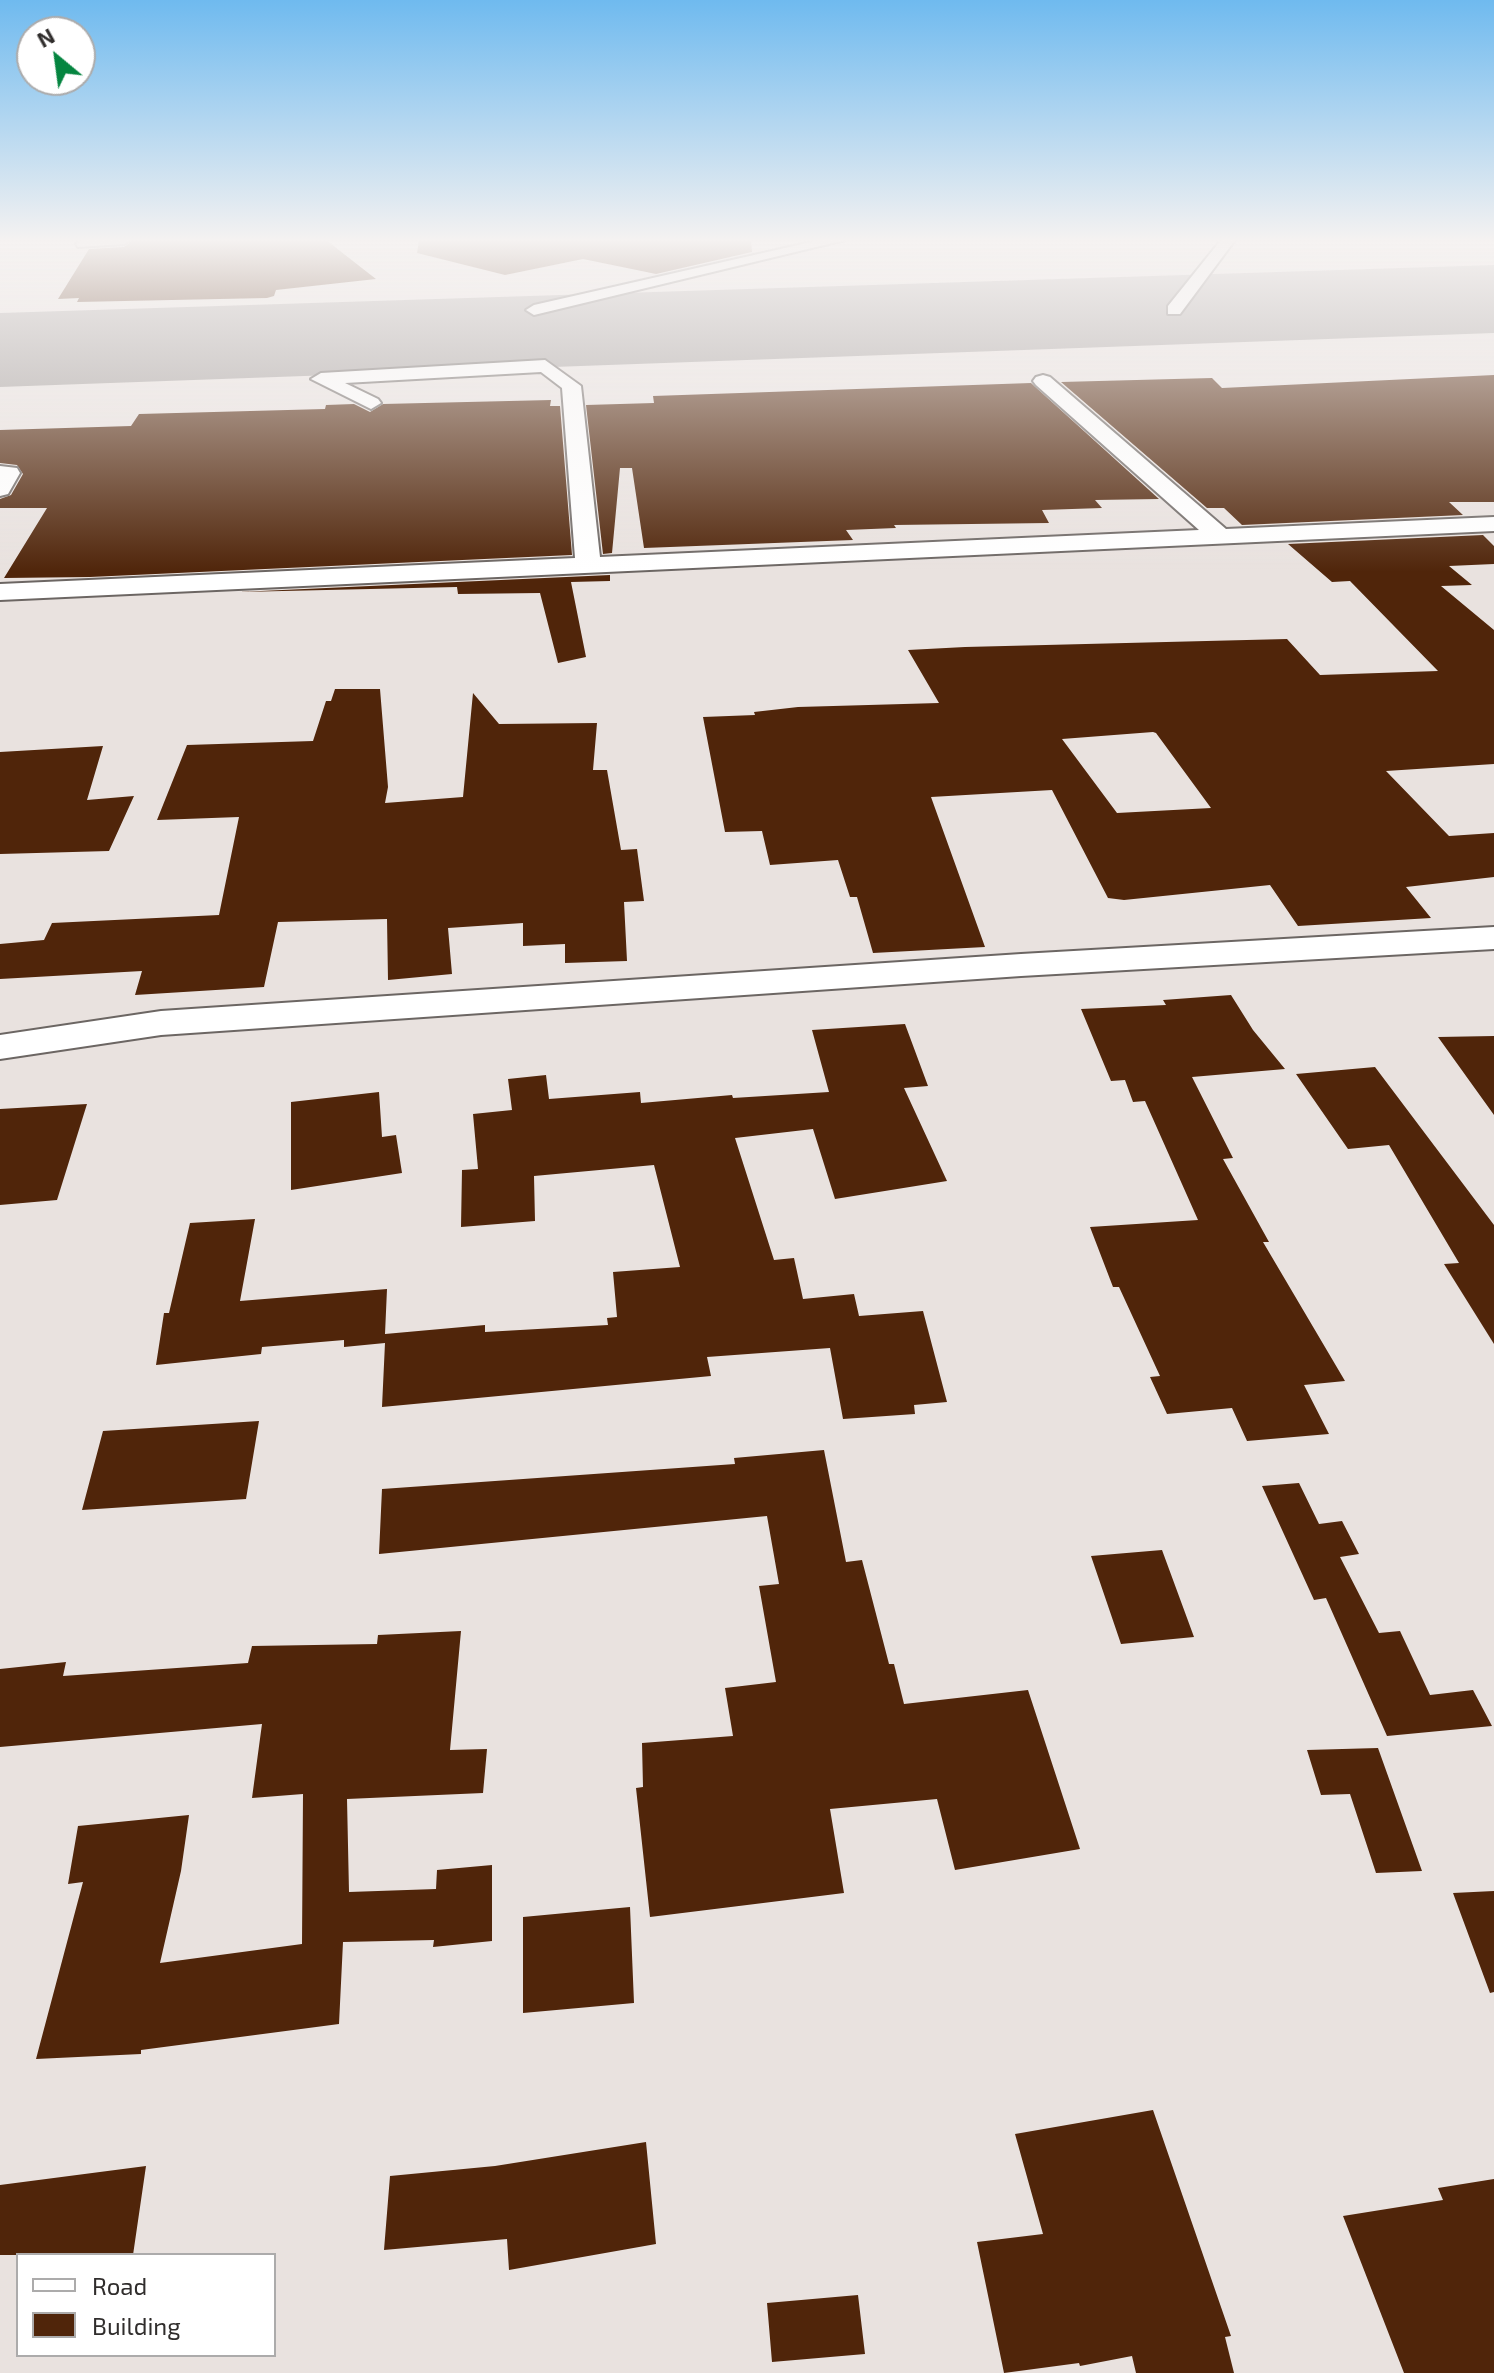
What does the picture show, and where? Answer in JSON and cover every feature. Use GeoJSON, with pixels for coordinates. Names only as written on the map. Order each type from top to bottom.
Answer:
{"type":"FeatureCollection","features":[{"type":"Feature","properties":{"kind":"street"},"geometry":{"type":"LineString","coordinates":[[371,403],[321,379],[545,366],[571,386],[588,564]]}},
{"type":"Feature","properties":{"kind":"street"},"geometry":{"type":"LineString","coordinates":[[1043,381],[1220,536]]}},
{"type":"Feature","properties":{"kind":"street"},"geometry":{"type":"LineString","coordinates":[[0,473],[9,473],[0,489]]}},
{"type":"Feature","properties":{"kind":"street"},"geometry":{"type":"LineString","coordinates":[[0,592],[1494,524]]}},
{"type":"Feature","properties":{"kind":"street"},"geometry":{"type":"LineString","coordinates":[[0,1047],[161,1023],[1021,965],[1494,938]]}},
{"type":"Feature","properties":{"kind":"building"},"geometry":{"type":"Polygon","coordinates":[[[1494,375],[1494,502],[1449,502],[1463,515],[1242,525],[1224,508],[1207,508],[1061,382],[1212,378],[1222,388],[1494,375]]]}},
{"type":"Feature","properties":{"kind":"building"},"geometry":{"type":"Polygon","coordinates":[[[1031,383],[1159,499],[1095,500],[1102,508],[1042,510],[1049,523],[894,525],[896,528],[846,530],[853,540],[644,548],[632,468],[620,468],[612,553],[603,554],[586,405],[654,403],[653,396],[1031,383]]]}},
{"type":"Feature","properties":{"kind":"building"},"geometry":{"type":"Polygon","coordinates":[[[551,400],[550,406],[560,406],[572,555],[90,577],[4,578],[47,508],[0,508],[0,499],[11,495],[23,474],[17,465],[0,463],[0,430],[131,426],[139,414],[325,409],[326,405],[354,404],[370,412],[383,404],[551,400]]]}},
{"type":"Feature","properties":{"kind":"building"},"geometry":{"type":"Polygon","coordinates":[[[1483,535],[1494,546],[1494,564],[1449,566],[1472,585],[1441,586],[1494,630],[1494,764],[1386,771],[1449,836],[1494,833],[1494,877],[1406,887],[1431,918],[1298,926],[1270,885],[1124,900],[1108,898],[1052,790],[931,797],[985,947],[873,953],[857,897],[850,897],[838,860],[770,865],[762,831],[725,832],[703,717],[755,715],[754,712],[798,707],[939,703],[908,650],[1287,639],[1320,675],[1438,671],[1350,581],[1332,582],[1288,544],[1483,535]],[[1156,733],[1062,739],[1117,813],[1211,808],[1156,733]]]}},
{"type":"Feature","properties":{"kind":"building"},"geometry":{"type":"Polygon","coordinates":[[[610,575],[610,581],[571,582],[586,657],[558,663],[540,593],[458,594],[457,587],[239,592],[610,575]]]}},
{"type":"Feature","properties":{"kind":"building"},"geometry":{"type":"Polygon","coordinates":[[[335,689],[380,689],[388,787],[385,803],[463,797],[473,693],[499,724],[597,723],[593,770],[607,770],[621,850],[637,849],[644,901],[624,902],[627,961],[565,963],[565,944],[523,946],[523,923],[448,928],[452,974],[388,980],[387,919],[278,922],[264,987],[135,995],[142,971],[0,979],[0,944],[44,940],[52,923],[219,915],[239,817],[157,820],[187,745],[313,741],[326,701],[331,701],[335,689]]]}},
{"type":"Feature","properties":{"kind":"building"},"geometry":{"type":"Polygon","coordinates":[[[103,746],[87,800],[134,796],[109,851],[0,854],[0,752],[103,746]]]}},
{"type":"Feature","properties":{"kind":"building"},"geometry":{"type":"Polygon","coordinates":[[[1231,995],[1253,1030],[1285,1069],[1192,1077],[1233,1158],[1223,1159],[1269,1242],[1263,1242],[1345,1381],[1304,1385],[1329,1434],[1247,1441],[1232,1408],[1167,1414],[1150,1377],[1160,1376],[1119,1287],[1113,1287],[1090,1227],[1198,1220],[1145,1101],[1133,1102],[1125,1080],[1111,1081],[1081,1009],[1166,1005],[1163,1000],[1231,995]]]}},
{"type":"Feature","properties":{"kind":"building"},"geometry":{"type":"Polygon","coordinates":[[[905,1024],[928,1086],[904,1088],[947,1181],[835,1199],[813,1129],[735,1138],[774,1260],[794,1258],[803,1299],[854,1294],[859,1316],[923,1311],[947,1402],[914,1405],[915,1414],[843,1419],[830,1348],[707,1357],[711,1376],[382,1407],[385,1343],[344,1347],[344,1340],[262,1347],[261,1354],[156,1365],[164,1313],[169,1313],[190,1223],[255,1219],[240,1301],[387,1289],[385,1334],[485,1325],[485,1332],[608,1325],[607,1318],[617,1317],[613,1272],[680,1267],[654,1165],[534,1176],[535,1221],[461,1227],[462,1170],[478,1169],[473,1114],[512,1110],[508,1079],[546,1075],[549,1099],[640,1092],[641,1103],[732,1095],[733,1098],[829,1092],[812,1030],[905,1024]]]}},
{"type":"Feature","properties":{"kind":"building"},"geometry":{"type":"Polygon","coordinates":[[[1494,1036],[1494,1115],[1438,1037],[1494,1036]]]}},
{"type":"Feature","properties":{"kind":"building"},"geometry":{"type":"Polygon","coordinates":[[[1375,1067],[1494,1225],[1494,1344],[1444,1264],[1459,1263],[1389,1145],[1348,1149],[1296,1074],[1375,1067]]]}},
{"type":"Feature","properties":{"kind":"building"},"geometry":{"type":"Polygon","coordinates":[[[379,1092],[382,1137],[396,1135],[402,1173],[291,1190],[291,1102],[379,1092]]]}},
{"type":"Feature","properties":{"kind":"building"},"geometry":{"type":"Polygon","coordinates":[[[87,1104],[57,1200],[0,1205],[0,1109],[87,1104]]]}},
{"type":"Feature","properties":{"kind":"building"},"geometry":{"type":"Polygon","coordinates":[[[259,1421],[246,1499],[82,1510],[103,1431],[259,1421]]]}},
{"type":"Feature","properties":{"kind":"building"},"geometry":{"type":"Polygon","coordinates":[[[824,1450],[846,1562],[862,1560],[889,1664],[894,1664],[904,1704],[1028,1690],[1080,1849],[955,1870],[937,1799],[830,1809],[844,1893],[650,1917],[636,1788],[643,1787],[642,1743],[733,1736],[725,1688],[776,1682],[759,1586],[779,1584],[767,1516],[379,1554],[382,1489],[735,1464],[734,1458],[824,1450]]]}},
{"type":"Feature","properties":{"kind":"building"},"geometry":{"type":"Polygon","coordinates":[[[1299,1483],[1319,1524],[1342,1521],[1359,1554],[1340,1557],[1379,1633],[1400,1631],[1430,1695],[1473,1690],[1492,1726],[1387,1736],[1326,1598],[1314,1600],[1262,1486],[1299,1483]]]}},
{"type":"Feature","properties":{"kind":"building"},"geometry":{"type":"Polygon","coordinates":[[[1162,1550],[1194,1637],[1121,1644],[1091,1556],[1162,1550]]]}},
{"type":"Feature","properties":{"kind":"building"},"geometry":{"type":"Polygon","coordinates":[[[461,1631],[450,1750],[487,1749],[483,1793],[347,1799],[349,1892],[436,1889],[437,1870],[492,1865],[492,1941],[433,1947],[434,1940],[343,1942],[339,2024],[141,2050],[141,2054],[36,2059],[83,1882],[68,1884],[78,1826],[189,1815],[181,1871],[160,1963],[302,1944],[303,1794],[252,1798],[262,1724],[0,1747],[0,1669],[66,1662],[63,1676],[248,1663],[252,1646],[377,1644],[378,1635],[461,1631]]]}},
{"type":"Feature","properties":{"kind":"building"},"geometry":{"type":"Polygon","coordinates":[[[1378,1748],[1422,1871],[1376,1873],[1350,1794],[1321,1795],[1307,1750],[1378,1748]]]}},
{"type":"Feature","properties":{"kind":"building"},"geometry":{"type":"Polygon","coordinates":[[[1494,1891],[1494,1992],[1490,1993],[1453,1893],[1494,1891]]]}},
{"type":"Feature","properties":{"kind":"building"},"geometry":{"type":"Polygon","coordinates":[[[630,1907],[634,2003],[523,2013],[523,1917],[630,1907]]]}},
{"type":"Feature","properties":{"kind":"building"},"geometry":{"type":"Polygon","coordinates":[[[1153,2110],[1231,2336],[1225,2337],[1234,2373],[1136,2373],[1132,2356],[1080,2366],[1079,2363],[1004,2373],[977,2242],[1043,2234],[1015,2134],[1153,2110]]]}},
{"type":"Feature","properties":{"kind":"building"},"geometry":{"type":"Polygon","coordinates":[[[646,2142],[656,2244],[509,2270],[507,2239],[384,2250],[390,2176],[495,2166],[646,2142]]]}},
{"type":"Feature","properties":{"kind":"building"},"geometry":{"type":"Polygon","coordinates":[[[146,2166],[133,2253],[0,2255],[0,2185],[146,2166]]]}},
{"type":"Feature","properties":{"kind":"building"},"geometry":{"type":"Polygon","coordinates":[[[1494,2179],[1494,2373],[1404,2373],[1343,2216],[1443,2200],[1438,2188],[1494,2179]]]}},
{"type":"Feature","properties":{"kind":"building"},"geometry":{"type":"Polygon","coordinates":[[[858,2295],[865,2354],[772,2362],[767,2303],[858,2295]]]}}]}
